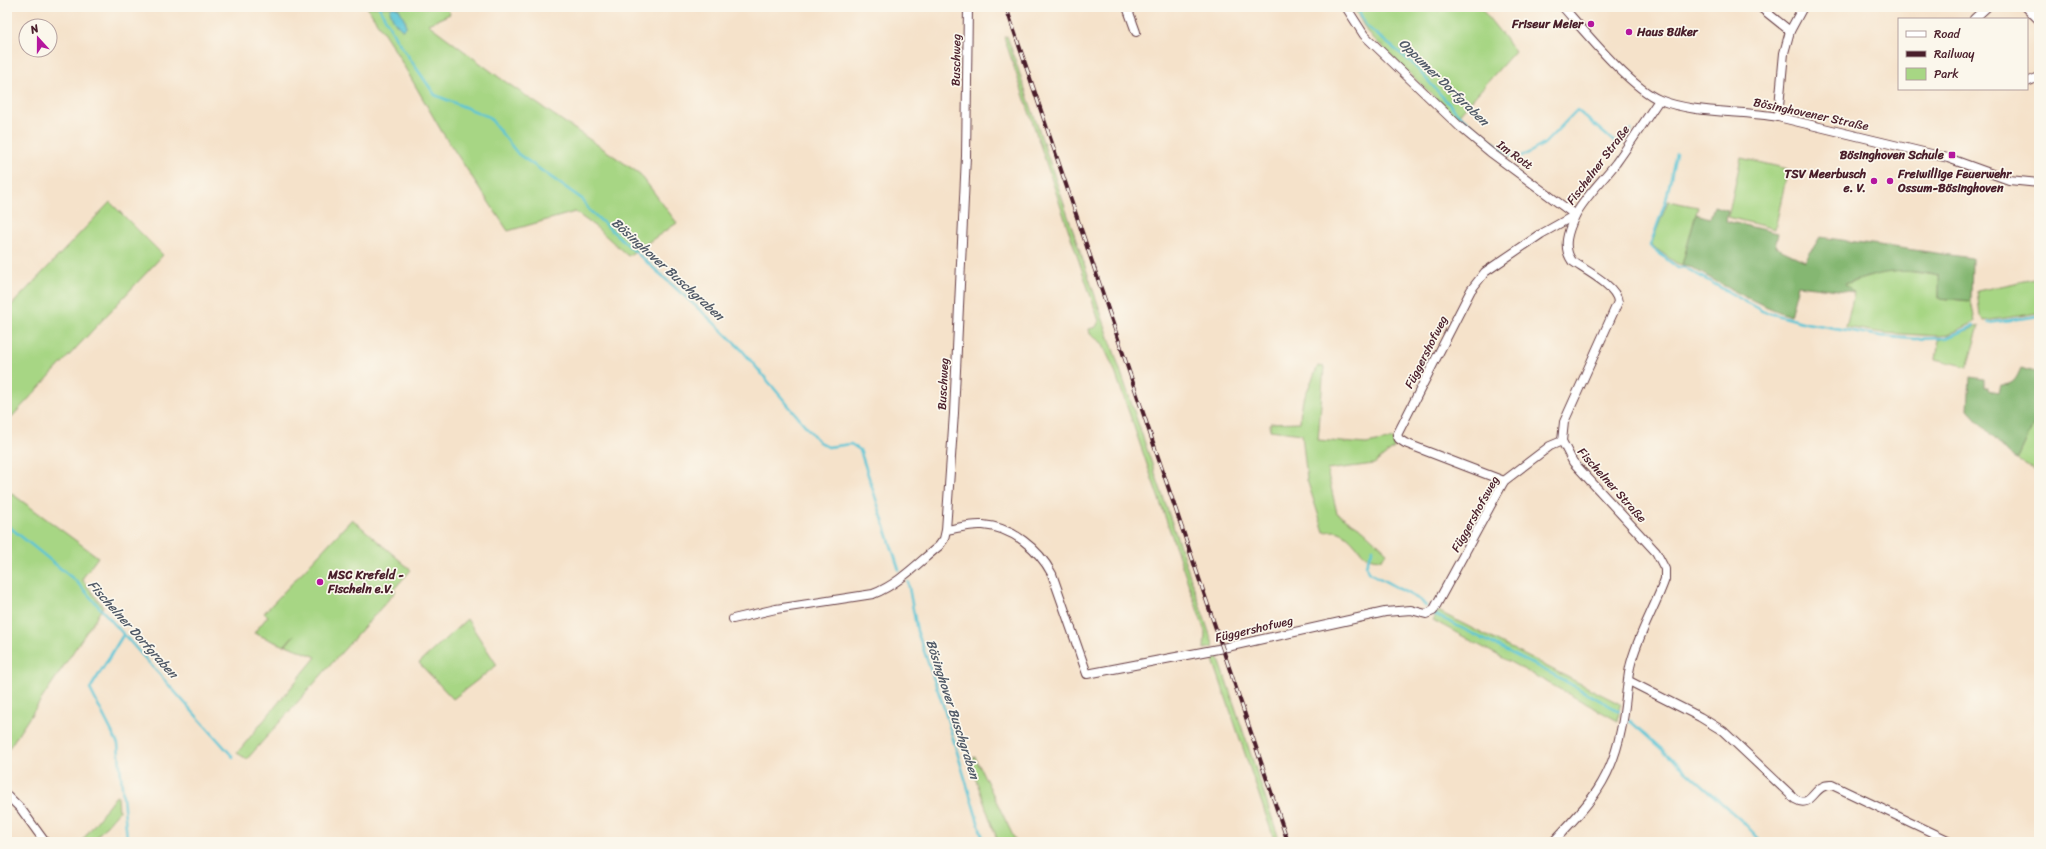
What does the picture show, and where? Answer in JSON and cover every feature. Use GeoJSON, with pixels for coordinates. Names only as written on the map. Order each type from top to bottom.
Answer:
{"type":"FeatureCollection","features":[{"type":"Feature","properties":{"kind":"street","name":"Buschweg"},"geometry":{"type":"LineString","coordinates":[[946,530],[954,413],[965,164],[968,7]]}},
{"type":"Feature","properties":{"kind":"street"},"geometry":{"type":"LineString","coordinates":[[1126,7],[1136,32]]}},
{"type":"Feature","properties":{"kind":"street","name":"Im Rott"},"geometry":{"type":"LineString","coordinates":[[1346,7],[1364,35],[1460,126],[1490,152],[1575,215]]}},
{"type":"Feature","properties":{"kind":"street","name":"Bösinghovener Straße"},"geometry":{"type":"LineString","coordinates":[[1563,7],[1615,64],[1636,83],[1659,100],[1691,108],[1750,112],[1778,117],[1948,158],[2010,180],[2039,183]]}},
{"type":"Feature","properties":{"kind":"street"},"geometry":{"type":"LineString","coordinates":[[1760,7],[1790,31]]}},
{"type":"Feature","properties":{"kind":"street"},"geometry":{"type":"LineString","coordinates":[[1778,117],[1784,53],[1790,31],[1803,7]]}},
{"type":"Feature","properties":{"kind":"street"},"geometry":{"type":"LineString","coordinates":[[1975,18],[1987,7]]}},
{"type":"Feature","properties":{"kind":"street"},"geometry":{"type":"LineString","coordinates":[[2026,7],[2039,20]]}},
{"type":"Feature","properties":{"kind":"street"},"geometry":{"type":"LineString","coordinates":[[2028,82],[2039,77]]}},
{"type":"Feature","properties":{"kind":"street","name":"Fischelner Straße"},"geometry":{"type":"LineString","coordinates":[[1553,842],[1587,806],[1608,772],[1616,753],[1635,652],[1665,579],[1665,569],[1656,552],[1573,462],[1562,441],[1564,422],[1618,302],[1618,297],[1612,289],[1572,261],[1565,249],[1566,243],[1575,215],[1616,163],[1659,100]]}},
{"type":"Feature","properties":{"kind":"street","name":"Függershofweg"},"geometry":{"type":"LineString","coordinates":[[1504,481],[1405,443],[1399,439],[1397,435],[1471,290],[1485,272],[1541,234],[1575,215]]}},
{"type":"Feature","properties":{"kind":"street","name":"Függershofsweg"},"geometry":{"type":"LineString","coordinates":[[1426,614],[1433,611],[1438,604],[1504,481],[1550,446],[1562,441]]}},
{"type":"Feature","properties":{"kind":"street","name":"Függershofweg"},"geometry":{"type":"LineString","coordinates":[[946,530],[984,525],[1009,533],[1036,550],[1052,574],[1087,674],[1218,649],[1385,612],[1411,610],[1426,614]]}},
{"type":"Feature","properties":{"kind":"street"},"geometry":{"type":"LineString","coordinates":[[733,619],[776,609],[873,594],[884,590],[939,546],[944,539],[946,530]]}},
{"type":"Feature","properties":{"kind":"street"},"geometry":{"type":"LineString","coordinates":[[1629,682],[1700,716],[1723,731],[1801,803],[1805,803],[1819,788],[1825,784],[1832,785],[1952,842]]}},
{"type":"Feature","properties":{"kind":"street"},"geometry":{"type":"LineString","coordinates":[[7,794],[21,809],[45,842]]}},
{"type":"Feature","properties":{"kind":"green space"},"geometry":{"type":"Polygon","coordinates":[[[367,7],[447,7],[450,14],[428,24],[500,78],[640,174],[677,223],[628,256],[597,228],[575,212],[508,231],[442,132],[393,47],[367,7]]]}},
{"type":"Feature","properties":{"kind":"green space"},"geometry":{"type":"Polygon","coordinates":[[[1353,7],[1480,7],[1515,51],[1456,118],[1367,32],[1353,7]]]}},
{"type":"Feature","properties":{"kind":"green space"},"geometry":{"type":"Polygon","coordinates":[[[1007,36],[1214,647],[1204,649],[1205,632],[1114,369],[1102,343],[1090,334],[1089,329],[1096,327],[1099,321],[1004,37],[1007,36]]]}},
{"type":"Feature","properties":{"kind":"green space"},"geometry":{"type":"Polygon","coordinates":[[[1741,158],[1788,169],[1775,229],[1728,217],[1741,158]]]}},
{"type":"Feature","properties":{"kind":"green space"},"geometry":{"type":"Polygon","coordinates":[[[1668,201],[1698,207],[1682,265],[1676,263],[1651,245],[1668,201]]]}},
{"type":"Feature","properties":{"kind":"green space"},"geometry":{"type":"Polygon","coordinates":[[[110,202],[163,255],[7,422],[7,310],[110,202]]]}},
{"type":"Feature","properties":{"kind":"green space"},"geometry":{"type":"Polygon","coordinates":[[[1714,206],[1728,210],[1726,221],[1778,233],[1775,247],[1805,261],[1820,237],[1972,258],[1971,301],[1939,298],[1939,276],[1926,273],[1902,271],[1870,276],[1845,284],[1854,292],[1798,285],[1790,316],[1726,287],[1689,266],[1682,265],[1696,214],[1710,218],[1714,206]]]}},
{"type":"Feature","properties":{"kind":"green space"},"geometry":{"type":"Polygon","coordinates":[[[1901,270],[1940,276],[1939,298],[1971,301],[1975,322],[1948,335],[1939,336],[1883,333],[1846,327],[1854,293],[1845,284],[1888,271],[1901,270]]]}},
{"type":"Feature","properties":{"kind":"green space"},"geometry":{"type":"Polygon","coordinates":[[[2039,278],[2039,313],[1984,321],[1980,316],[1977,291],[2039,278]]]}},
{"type":"Feature","properties":{"kind":"green space"},"geometry":{"type":"Polygon","coordinates":[[[1979,326],[1967,367],[1936,359],[1939,340],[1979,326]]]}},
{"type":"Feature","properties":{"kind":"green space"},"geometry":{"type":"Polygon","coordinates":[[[1318,366],[1324,367],[1318,440],[1366,444],[1393,439],[1394,448],[1374,464],[1327,470],[1337,513],[1363,530],[1387,552],[1382,559],[1375,560],[1369,558],[1350,539],[1337,531],[1324,532],[1307,480],[1302,434],[1270,430],[1270,423],[1300,422],[1301,405],[1318,366]]]}},
{"type":"Feature","properties":{"kind":"green space"},"geometry":{"type":"Polygon","coordinates":[[[2021,368],[2039,373],[2039,413],[2017,460],[2008,453],[1968,410],[1970,377],[1984,379],[1984,387],[1988,387],[1988,390],[1999,392],[2001,385],[2009,384],[2014,381],[2021,368]]]}},
{"type":"Feature","properties":{"kind":"green space"},"geometry":{"type":"Polygon","coordinates":[[[2039,413],[2039,472],[2017,460],[2039,413]]]}},
{"type":"Feature","properties":{"kind":"green space"},"geometry":{"type":"Polygon","coordinates":[[[7,490],[98,557],[82,579],[103,607],[7,751],[7,490]]]}},
{"type":"Feature","properties":{"kind":"green space"},"geometry":{"type":"Polygon","coordinates":[[[352,519],[411,570],[394,589],[396,591],[247,759],[237,753],[316,657],[286,645],[294,635],[284,646],[254,633],[268,616],[264,613],[352,519]]]}},
{"type":"Feature","properties":{"kind":"green space"},"geometry":{"type":"Polygon","coordinates":[[[1438,611],[1620,704],[1618,721],[1433,620],[1438,611]]]}},
{"type":"Feature","properties":{"kind":"green space"},"geometry":{"type":"Polygon","coordinates":[[[467,619],[497,665],[453,699],[419,663],[467,619]]]}},
{"type":"Feature","properties":{"kind":"green space"},"geometry":{"type":"Polygon","coordinates":[[[1217,653],[1280,842],[1275,842],[1211,654],[1217,653]]]}},
{"type":"Feature","properties":{"kind":"green space"},"geometry":{"type":"Polygon","coordinates":[[[975,757],[1016,842],[998,842],[969,760],[975,757]]]}},
{"type":"Feature","properties":{"kind":"green space"},"geometry":{"type":"Polygon","coordinates":[[[116,796],[118,797],[119,811],[92,842],[81,842],[116,796]]]}},
{"type":"Feature","properties":{"kind":"water"},"geometry":{"type":"Polygon","coordinates":[[[393,7],[399,9],[406,22],[406,27],[403,30],[396,24],[391,16],[390,10],[393,7]]]}},
{"type":"Feature","properties":{"kind":"waterway","name":"Bösinghover Buschgraben"},"geometry":{"type":"LineString","coordinates":[[379,7],[397,40],[435,95],[489,117],[518,154],[582,199],[589,210],[710,319],[741,349],[819,442],[828,447],[851,444],[860,450],[899,570]]}},
{"type":"Feature","properties":{"kind":"waterway","name":"Oppumer Dorfgraben"},"geometry":{"type":"LineString","coordinates":[[1357,7],[1366,26],[1411,62],[1459,115],[1516,160],[1544,144],[1577,110],[1619,146],[1631,130]]}},
{"type":"Feature","properties":{"kind":"waterway"},"geometry":{"type":"LineString","coordinates":[[1676,153],[1666,200],[1650,246],[1678,268],[1684,267],[1762,311],[1806,323],[1880,336],[1914,339],[1946,338],[1974,326]]}},
{"type":"Feature","properties":{"kind":"waterway"},"geometry":{"type":"LineString","coordinates":[[1988,323],[2039,316]]}},
{"type":"Feature","properties":{"kind":"waterway","name":"Fischelner Dorfgraben"},"geometry":{"type":"LineString","coordinates":[[7,525],[76,581],[233,757]]}},
{"type":"Feature","properties":{"kind":"waterway"},"geometry":{"type":"LineString","coordinates":[[1373,549],[1366,565],[1368,572],[1420,600],[1426,606]]}},
{"type":"Feature","properties":{"kind":"waterway","name":"Bösinghover Buschgraben"},"geometry":{"type":"LineString","coordinates":[[908,582],[917,631],[943,705],[984,842]]}},
{"type":"Feature","properties":{"kind":"waterway"},"geometry":{"type":"LineString","coordinates":[[1434,614],[1554,675],[1619,711]]}},
{"type":"Feature","properties":{"kind":"waterway"},"geometry":{"type":"LineString","coordinates":[[123,635],[90,689],[118,744],[127,838],[125,842]]}},
{"type":"Feature","properties":{"kind":"waterway"},"geometry":{"type":"LineString","coordinates":[[1629,720],[1744,823],[1762,842]]}},
{"type":"Feature","properties":{"kind":"railway"},"geometry":{"type":"LineString","coordinates":[[1006,7],[1288,842]]}},
{"type":"Feature","properties":{"kind":"place","name":"Friseur Meier"},"geometry":{"type":"Point","coordinates":[1591,24]}},
{"type":"Feature","properties":{"kind":"place","name":"Haus Büker"},"geometry":{"type":"Point","coordinates":[1629,32]}},
{"type":"Feature","properties":{"kind":"place","name":"Bösinghoven Schule"},"geometry":{"type":"Point","coordinates":[1952,155]}},
{"type":"Feature","properties":{"kind":"place","name":"TSV Meerbusch e. V."},"geometry":{"type":"Point","coordinates":[1874,181]}},
{"type":"Feature","properties":{"kind":"place","name":"Freiwillige Feuerwehr Ossum-Bösinghoven"},"geometry":{"type":"Point","coordinates":[1890,181]}},
{"type":"Feature","properties":{"kind":"place","name":"MSC Krefeld - Fischeln e.V."},"geometry":{"type":"Point","coordinates":[320,582]}}]}
